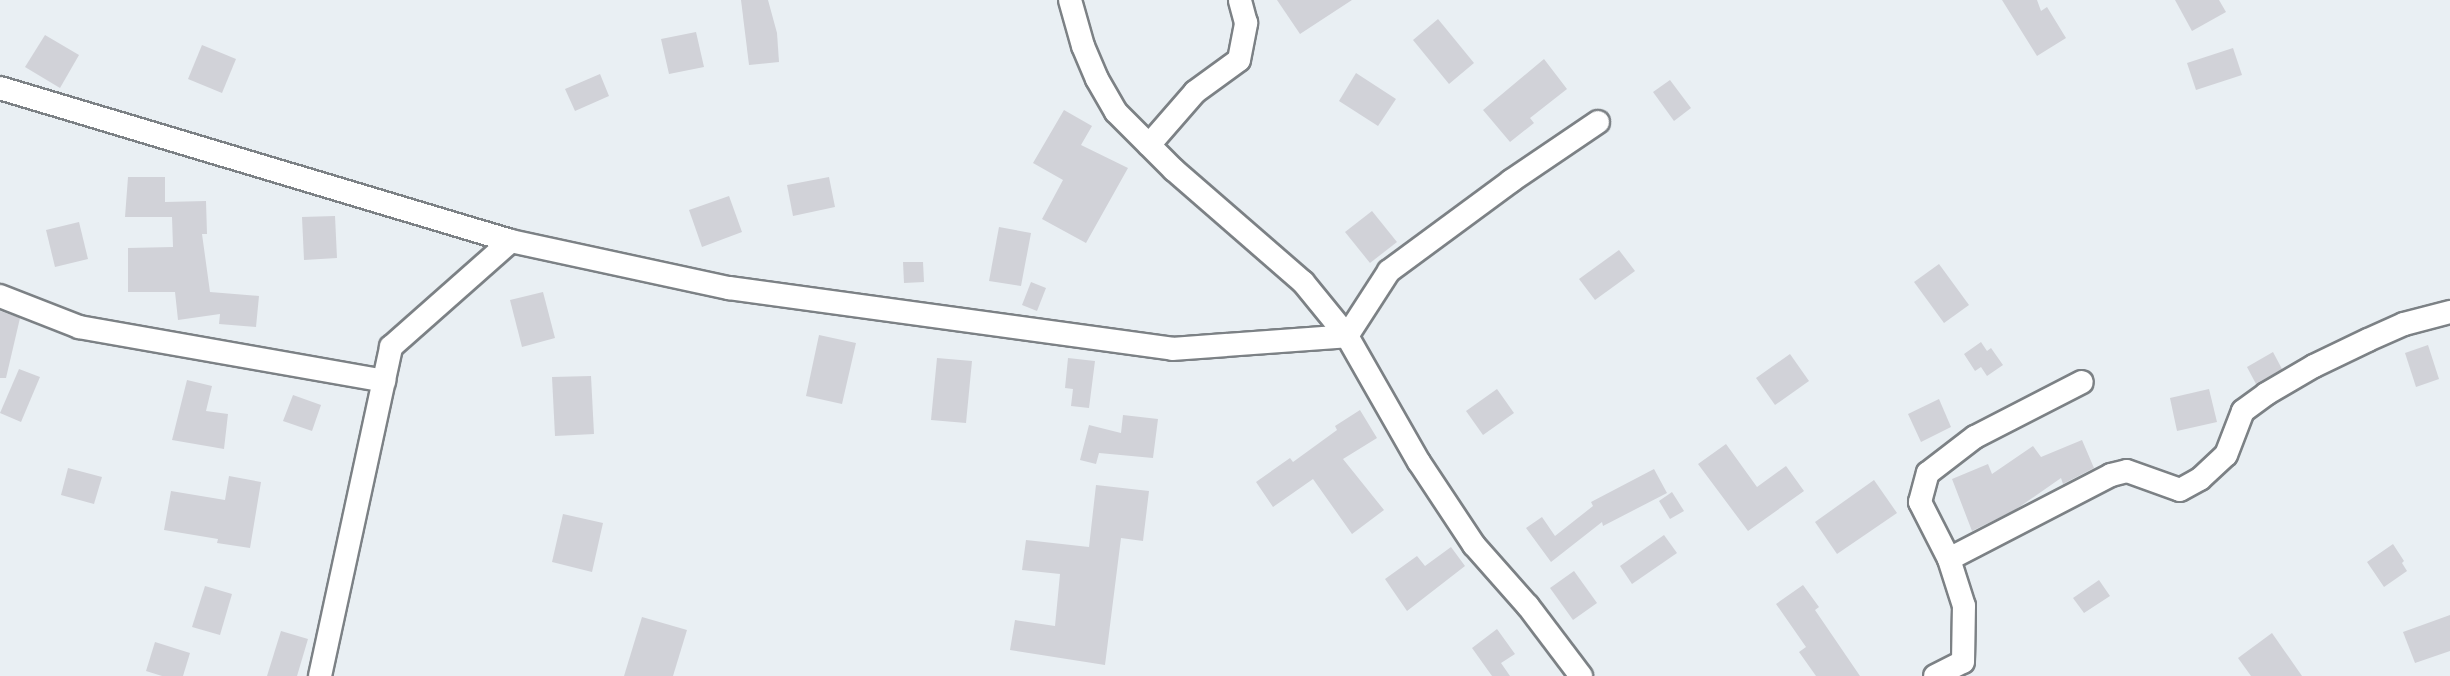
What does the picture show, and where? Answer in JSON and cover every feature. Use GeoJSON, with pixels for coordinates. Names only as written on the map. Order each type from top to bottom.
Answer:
{"type":"FeatureCollection","features":[{"type":"Feature","properties":{"kind":"street"},"geometry":{"type":"LineString","coordinates":[[1070,0],[1083,46],[1097,79],[1116,112],[1149,145],[1303,282],[1347,336],[1419,462],[1474,545],[1528,606],[1581,676]]}},
{"type":"Feature","properties":{"kind":"street"},"geometry":{"type":"LineString","coordinates":[[1149,145],[1195,92],[1239,60],[1246,23],[1240,0]]}},
{"type":"Feature","properties":{"kind":"street"},"geometry":{"type":"LineString","coordinates":[[0,88],[511,241],[729,288],[1172,349],[1347,336]]}},
{"type":"Feature","properties":{"kind":"street"},"geometry":{"type":"LineString","coordinates":[[1347,336],[1389,270],[1511,181],[1598,122]]}},
{"type":"Feature","properties":{"kind":"street"},"geometry":{"type":"LineString","coordinates":[[320,676],[391,347],[511,241]]}},
{"type":"Feature","properties":{"kind":"street"},"geometry":{"type":"LineString","coordinates":[[0,296],[79,327],[384,381]]}},
{"type":"Feature","properties":{"kind":"street"},"geometry":{"type":"LineString","coordinates":[[1949,559],[2111,475],[2127,471],[2180,490],[2200,479],[2226,454],[2243,411],[2266,394],[2314,366],[2368,340],[2404,324],[2450,312]]}},
{"type":"Feature","properties":{"kind":"street"},"geometry":{"type":"LineString","coordinates":[[1935,676],[1963,662],[1964,606],[1949,559],[1920,502],[1928,473],[1975,438],[2082,382]]}},
{"type":"Feature","properties":{"kind":"building"},"geometry":{"type":"Polygon","coordinates":[[[741,0],[768,0],[777,33],[779,62],[749,65],[741,0]]]}},
{"type":"Feature","properties":{"kind":"building"},"geometry":{"type":"Polygon","coordinates":[[[1277,0],[1352,0],[1300,34],[1277,0]]]}},
{"type":"Feature","properties":{"kind":"building"},"geometry":{"type":"Polygon","coordinates":[[[2002,0],[2037,0],[2041,11],[2047,7],[2066,38],[2037,56],[2002,0]]]}},
{"type":"Feature","properties":{"kind":"building"},"geometry":{"type":"Polygon","coordinates":[[[2175,0],[2219,0],[2226,12],[2192,31],[2175,0]]]}},
{"type":"Feature","properties":{"kind":"building"},"geometry":{"type":"Polygon","coordinates":[[[1438,19],[1474,63],[1449,84],[1413,40],[1438,19]]]}},
{"type":"Feature","properties":{"kind":"building"},"geometry":{"type":"Polygon","coordinates":[[[696,32],[704,67],[669,74],[661,39],[696,32]]]}},
{"type":"Feature","properties":{"kind":"building"},"geometry":{"type":"Polygon","coordinates":[[[45,35],[79,55],[60,88],[25,67],[45,35]]]}},
{"type":"Feature","properties":{"kind":"building"},"geometry":{"type":"Polygon","coordinates":[[[202,45],[236,59],[222,93],[188,79],[202,45]]]}},
{"type":"Feature","properties":{"kind":"building"},"geometry":{"type":"Polygon","coordinates":[[[2233,48],[2242,75],[2196,90],[2187,63],[2233,48]]]}},
{"type":"Feature","properties":{"kind":"building"},"geometry":{"type":"Polygon","coordinates":[[[1544,59],[1567,89],[1530,118],[1534,123],[1510,142],[1483,110],[1544,59]]]}},
{"type":"Feature","properties":{"kind":"building"},"geometry":{"type":"Polygon","coordinates":[[[1356,73],[1396,99],[1378,126],[1339,101],[1356,73]]]}},
{"type":"Feature","properties":{"kind":"building"},"geometry":{"type":"Polygon","coordinates":[[[600,74],[609,96],[575,111],[565,89],[600,74]]]}},
{"type":"Feature","properties":{"kind":"building"},"geometry":{"type":"Polygon","coordinates":[[[1670,80],[1691,108],[1674,121],[1653,92],[1670,80]]]}},
{"type":"Feature","properties":{"kind":"building"},"geometry":{"type":"Polygon","coordinates":[[[1064,110],[1092,126],[1081,145],[1128,168],[1086,243],[1042,219],[1063,180],[1033,163],[1064,110]]]}},
{"type":"Feature","properties":{"kind":"building"},"geometry":{"type":"Polygon","coordinates":[[[128,177],[165,177],[165,202],[206,201],[207,234],[202,234],[210,292],[259,296],[256,327],[219,324],[220,314],[178,320],[175,292],[128,292],[128,248],[173,247],[172,217],[125,217],[128,177]]]}},
{"type":"Feature","properties":{"kind":"building"},"geometry":{"type":"Polygon","coordinates":[[[829,177],[835,207],[793,216],[787,185],[829,177]]]}},
{"type":"Feature","properties":{"kind":"building"},"geometry":{"type":"Polygon","coordinates":[[[729,196],[742,232],[702,247],[689,210],[729,196]]]}},
{"type":"Feature","properties":{"kind":"building"},"geometry":{"type":"Polygon","coordinates":[[[1372,211],[1397,242],[1370,263],[1345,232],[1372,211]]]}},
{"type":"Feature","properties":{"kind":"building"},"geometry":{"type":"Polygon","coordinates":[[[335,216],[337,258],[304,260],[302,217],[335,216]]]}},
{"type":"Feature","properties":{"kind":"building"},"geometry":{"type":"Polygon","coordinates":[[[79,222],[88,259],[55,267],[46,230],[79,222]]]}},
{"type":"Feature","properties":{"kind":"building"},"geometry":{"type":"Polygon","coordinates":[[[999,227],[1031,233],[1021,286],[989,281],[999,227]]]}},
{"type":"Feature","properties":{"kind":"building"},"geometry":{"type":"Polygon","coordinates":[[[1619,250],[1635,271],[1595,300],[1579,279],[1619,250]]]}},
{"type":"Feature","properties":{"kind":"building"},"geometry":{"type":"Polygon","coordinates":[[[903,262],[923,262],[924,282],[904,283],[903,262]]]}},
{"type":"Feature","properties":{"kind":"building"},"geometry":{"type":"Polygon","coordinates":[[[1939,264],[1969,305],[1944,323],[1914,282],[1939,264]]]}},
{"type":"Feature","properties":{"kind":"building"},"geometry":{"type":"Polygon","coordinates":[[[1031,282],[1046,288],[1037,311],[1022,305],[1031,282]]]}},
{"type":"Feature","properties":{"kind":"building"},"geometry":{"type":"Polygon","coordinates":[[[543,292],[555,338],[522,347],[510,300],[543,292]]]}},
{"type":"Feature","properties":{"kind":"building"},"geometry":{"type":"Polygon","coordinates":[[[0,311],[20,318],[6,378],[0,378],[0,311]]]}},
{"type":"Feature","properties":{"kind":"building"},"geometry":{"type":"Polygon","coordinates":[[[819,335],[856,343],[842,404],[806,396],[819,335]]]}},
{"type":"Feature","properties":{"kind":"building"},"geometry":{"type":"Polygon","coordinates":[[[1981,342],[1987,351],[1991,348],[2003,365],[1987,376],[1981,367],[1975,371],[1964,354],[1981,342]]]}},
{"type":"Feature","properties":{"kind":"building"},"geometry":{"type":"Polygon","coordinates":[[[2428,345],[2439,379],[2416,387],[2405,353],[2428,345]]]}},
{"type":"Feature","properties":{"kind":"building"},"geometry":{"type":"Polygon","coordinates":[[[2273,352],[2282,369],[2256,384],[2247,367],[2273,352]]]}},
{"type":"Feature","properties":{"kind":"building"},"geometry":{"type":"Polygon","coordinates":[[[1790,354],[1809,381],[1775,405],[1756,378],[1790,354]]]}},
{"type":"Feature","properties":{"kind":"building"},"geometry":{"type":"Polygon","coordinates":[[[937,358],[972,361],[966,423],[931,420],[937,358]]]}},
{"type":"Feature","properties":{"kind":"building"},"geometry":{"type":"Polygon","coordinates":[[[1068,358],[1095,361],[1089,408],[1071,406],[1073,389],[1065,388],[1068,358]]]}},
{"type":"Feature","properties":{"kind":"building"},"geometry":{"type":"Polygon","coordinates":[[[19,369],[40,377],[21,422],[0,413],[19,369]]]}},
{"type":"Feature","properties":{"kind":"building"},"geometry":{"type":"Polygon","coordinates":[[[591,376],[594,434],[555,436],[552,377],[591,376]]]}},
{"type":"Feature","properties":{"kind":"building"},"geometry":{"type":"Polygon","coordinates":[[[187,380],[212,386],[206,411],[228,414],[224,449],[172,440],[187,380]]]}},
{"type":"Feature","properties":{"kind":"building"},"geometry":{"type":"Polygon","coordinates":[[[1497,389],[1514,413],[1483,435],[1466,411],[1497,389]]]}},
{"type":"Feature","properties":{"kind":"building"},"geometry":{"type":"Polygon","coordinates":[[[2209,389],[2217,422],[2177,431],[2170,398],[2209,389]]]}},
{"type":"Feature","properties":{"kind":"building"},"geometry":{"type":"Polygon","coordinates":[[[293,395],[321,405],[312,431],[283,421],[293,395]]]}},
{"type":"Feature","properties":{"kind":"building"},"geometry":{"type":"Polygon","coordinates":[[[1939,399],[1951,427],[1921,442],[1908,414],[1939,399]]]}},
{"type":"Feature","properties":{"kind":"building"},"geometry":{"type":"Polygon","coordinates":[[[1360,410],[1377,438],[1343,459],[1384,510],[1352,534],[1313,479],[1273,507],[1256,482],[1290,458],[1293,462],[1337,430],[1335,426],[1360,410]]]}},
{"type":"Feature","properties":{"kind":"building"},"geometry":{"type":"Polygon","coordinates":[[[1123,415],[1158,419],[1153,458],[1099,453],[1096,464],[1080,460],[1089,425],[1121,433],[1123,415]]]}},
{"type":"Feature","properties":{"kind":"building"},"geometry":{"type":"Polygon","coordinates":[[[2082,440],[2094,468],[2063,484],[2061,478],[2015,510],[1972,531],[1952,479],[1988,464],[1992,474],[2033,446],[2041,457],[2082,440]]]}},
{"type":"Feature","properties":{"kind":"building"},"geometry":{"type":"Polygon","coordinates":[[[1726,444],[1757,487],[1786,466],[1804,491],[1748,531],[1698,464],[1726,444]]]}},
{"type":"Feature","properties":{"kind":"building"},"geometry":{"type":"Polygon","coordinates":[[[68,468],[102,477],[94,504],[61,495],[68,468]]]}},
{"type":"Feature","properties":{"kind":"building"},"geometry":{"type":"Polygon","coordinates":[[[1654,469],[1667,493],[1603,526],[1602,522],[1551,562],[1526,528],[1542,517],[1555,536],[1593,506],[1591,502],[1654,469]]]}},
{"type":"Feature","properties":{"kind":"building"},"geometry":{"type":"Polygon","coordinates":[[[229,476],[261,482],[250,548],[217,543],[218,539],[164,530],[171,491],[225,500],[229,476]]]}},
{"type":"Feature","properties":{"kind":"building"},"geometry":{"type":"Polygon","coordinates":[[[1874,480],[1897,513],[1837,554],[1815,522],[1874,480]]]}},
{"type":"Feature","properties":{"kind":"building"},"geometry":{"type":"Polygon","coordinates":[[[1096,485],[1149,491],[1143,541],[1121,538],[1105,665],[1010,650],[1015,620],[1055,626],[1060,574],[1022,570],[1026,540],[1089,547],[1096,485]]]}},
{"type":"Feature","properties":{"kind":"building"},"geometry":{"type":"Polygon","coordinates":[[[1672,492],[1684,511],[1670,519],[1659,501],[1672,492]]]}},
{"type":"Feature","properties":{"kind":"building"},"geometry":{"type":"Polygon","coordinates":[[[563,514],[603,523],[592,572],[552,562],[563,514]]]}},
{"type":"Feature","properties":{"kind":"building"},"geometry":{"type":"Polygon","coordinates":[[[1664,535],[1677,553],[1632,584],[1620,566],[1664,535]]]}},
{"type":"Feature","properties":{"kind":"building"},"geometry":{"type":"Polygon","coordinates":[[[2393,544],[2404,561],[2402,563],[2407,571],[2384,587],[2367,562],[2393,544]]]}},
{"type":"Feature","properties":{"kind":"building"},"geometry":{"type":"Polygon","coordinates":[[[1451,547],[1465,566],[1407,611],[1385,579],[1417,556],[1425,566],[1451,547]]]}},
{"type":"Feature","properties":{"kind":"building"},"geometry":{"type":"Polygon","coordinates":[[[1574,571],[1597,603],[1573,620],[1550,588],[1574,571]]]}},
{"type":"Feature","properties":{"kind":"building"},"geometry":{"type":"Polygon","coordinates":[[[2099,580],[2110,596],[2084,613],[2073,598],[2099,580]]]}},
{"type":"Feature","properties":{"kind":"building"},"geometry":{"type":"Polygon","coordinates":[[[1803,585],[1819,607],[1815,610],[1860,676],[1816,676],[1799,652],[1806,647],[1776,604],[1803,585]]]}},
{"type":"Feature","properties":{"kind":"building"},"geometry":{"type":"Polygon","coordinates":[[[205,586],[232,594],[220,635],[192,627],[205,586]]]}},
{"type":"Feature","properties":{"kind":"building"},"geometry":{"type":"Polygon","coordinates":[[[2450,615],[2450,651],[2415,663],[2403,632],[2450,615]]]}},
{"type":"Feature","properties":{"kind":"building"},"geometry":{"type":"Polygon","coordinates":[[[642,617],[687,630],[673,676],[624,676],[642,617]]]}},
{"type":"Feature","properties":{"kind":"building"},"geometry":{"type":"Polygon","coordinates":[[[1497,629],[1515,654],[1501,663],[1510,676],[1492,676],[1472,648],[1497,629]]]}},
{"type":"Feature","properties":{"kind":"building"},"geometry":{"type":"Polygon","coordinates":[[[281,631],[308,639],[297,676],[267,676],[281,631]]]}},
{"type":"Feature","properties":{"kind":"building"},"geometry":{"type":"Polygon","coordinates":[[[2272,633],[2302,676],[2251,676],[2238,658],[2272,633]]]}},
{"type":"Feature","properties":{"kind":"building"},"geometry":{"type":"Polygon","coordinates":[[[155,642],[190,653],[183,676],[162,676],[146,671],[155,642]]]}}]}
